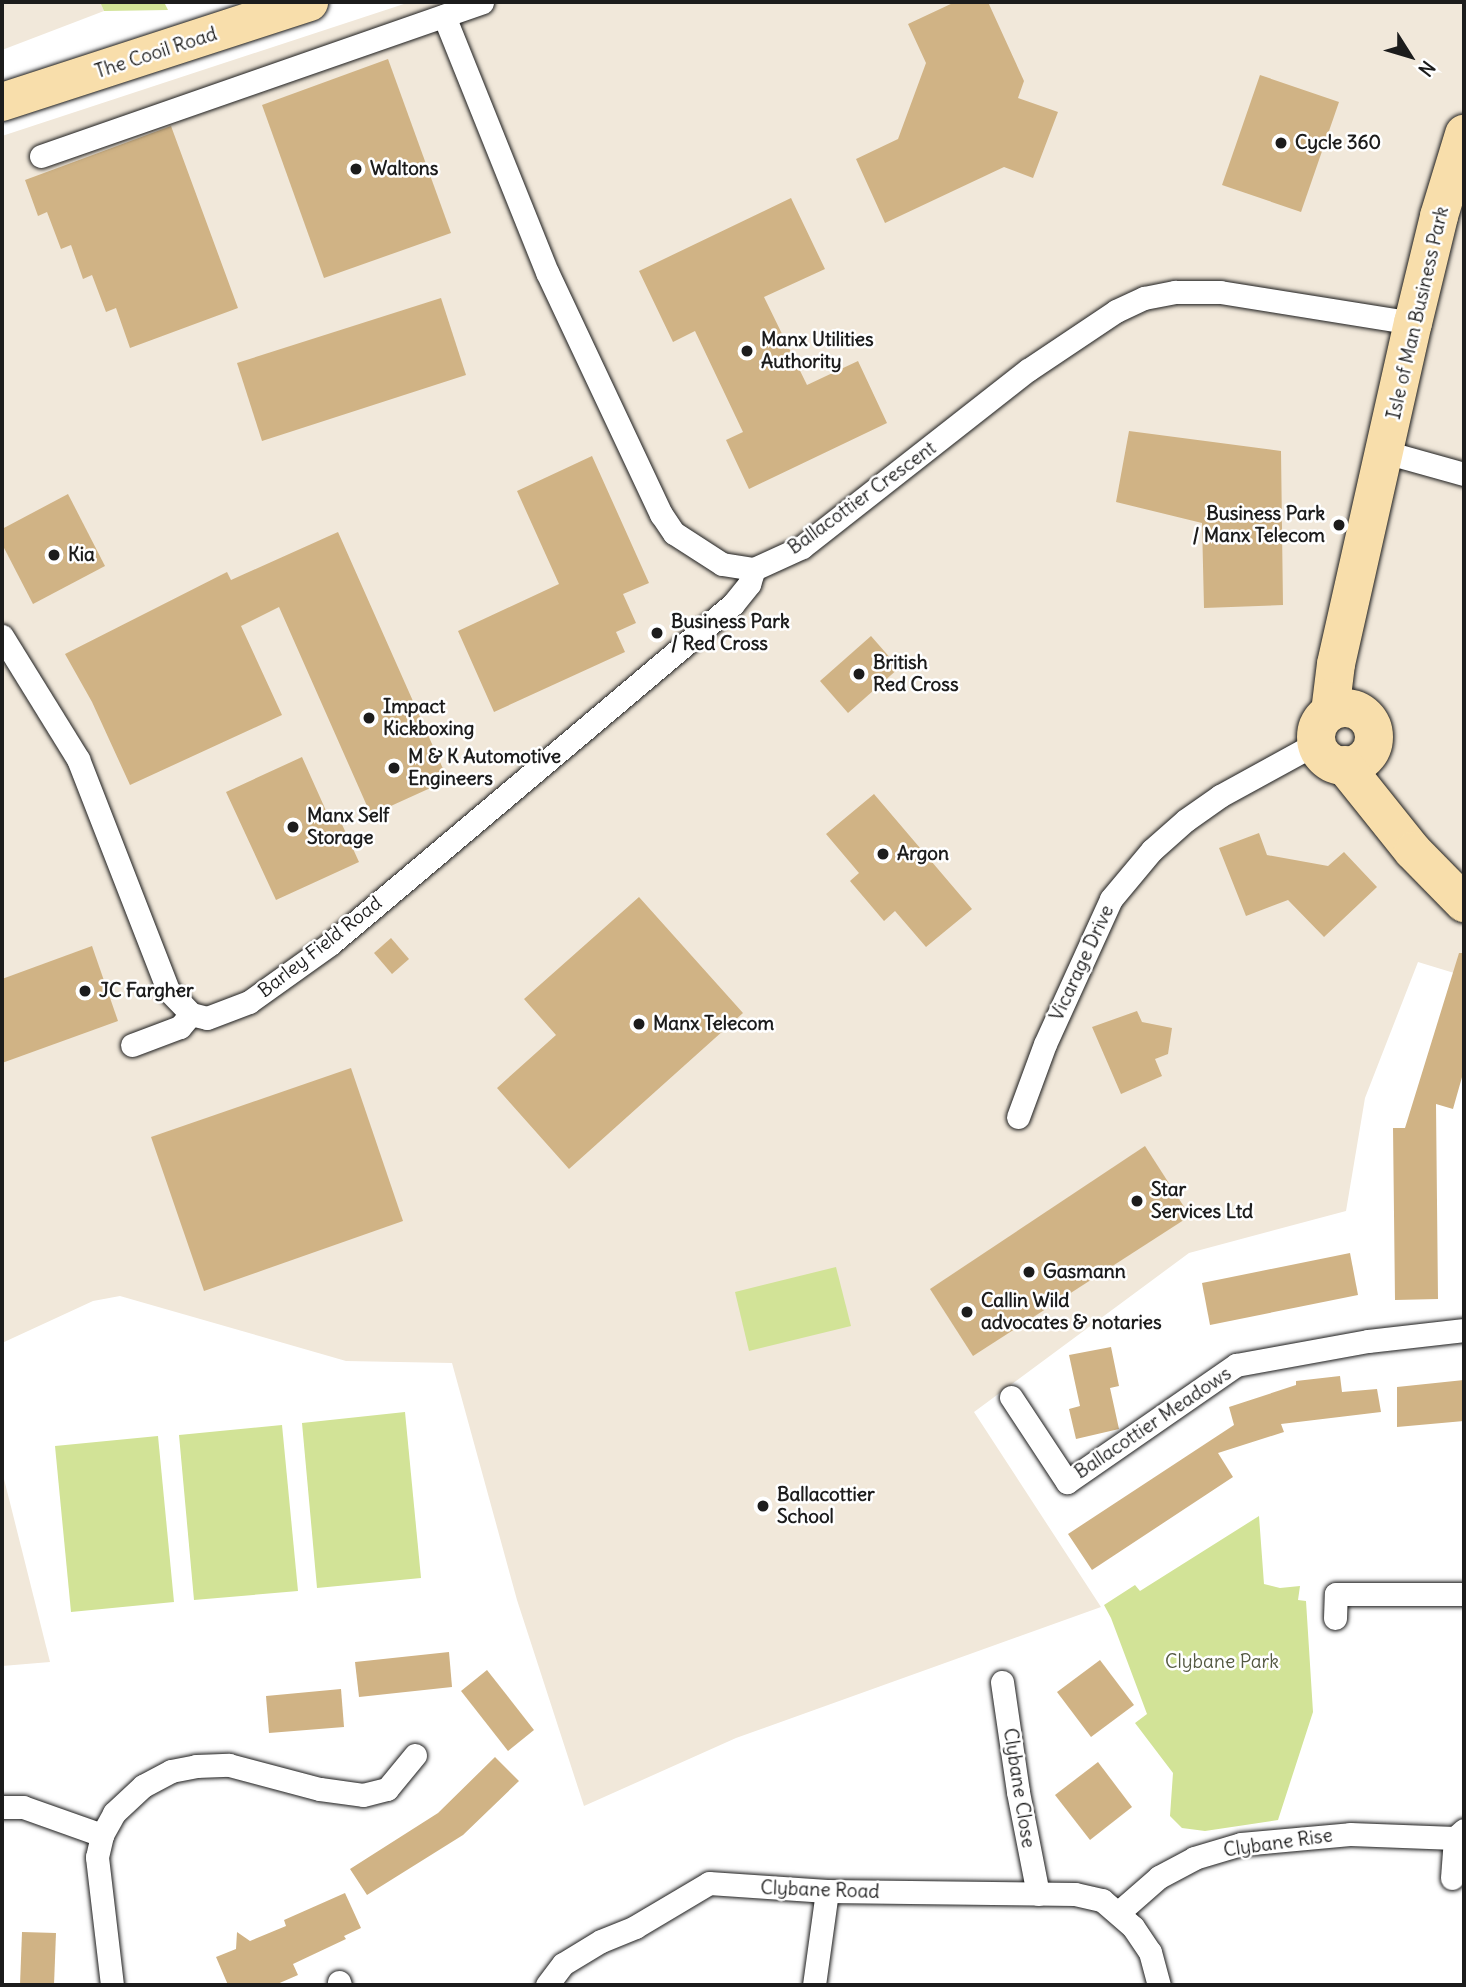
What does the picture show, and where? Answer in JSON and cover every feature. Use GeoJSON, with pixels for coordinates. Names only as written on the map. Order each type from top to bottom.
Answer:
{"type":"FeatureCollection","features":[{"type":"Feature","properties":{"kind":"highway","name":"The Cooil Road"},"geometry":{"type":"LineString","coordinates":[[2,102],[309,2]]}},
{"type":"Feature","properties":{"kind":"highway","name":"Isle of Man Business Park"},"geometry":{"type":"LineString","coordinates":[[1464,134],[1439,216],[1413,323],[1336,664],[1338,741],[1374,799],[1413,851],[1464,903]]}},
{"type":"Feature","properties":{"kind":"street"},"geometry":{"type":"LineString","coordinates":[[41,156],[482,2]]}},
{"type":"Feature","properties":{"kind":"street"},"geometry":{"type":"LineString","coordinates":[[444,16],[547,272],[661,514],[674,533],[693,548],[722,564],[754,569]]}},
{"type":"Feature","properties":{"kind":"street","name":"Ballacottier Crescent"},"geometry":{"type":"LineString","coordinates":[[754,569],[802,547],[1028,370],[1116,311],[1144,299],[1175,292],[1220,292],[1413,323]]}},
{"type":"Feature","properties":{"kind":"street"},"geometry":{"type":"LineString","coordinates":[[1385,452],[1464,474]]}},
{"type":"Feature","properties":{"kind":"street","name":"Barley Field Road"},"geometry":{"type":"LineString","coordinates":[[191,1014],[207,1018],[226,1013],[295,972],[733,604],[749,584],[754,569]]}},
{"type":"Feature","properties":{"kind":"street"},"geometry":{"type":"LineString","coordinates":[[2,636],[78,759],[168,990],[191,1014],[180,1027],[132,1045]]}},
{"type":"Feature","properties":{"kind":"street","name":"Vicarage Drive"},"geometry":{"type":"LineString","coordinates":[[1018,1116],[1045,1044],[1111,899],[1152,850],[1186,820],[1220,796],[1283,763],[1338,741]]}},
{"type":"Feature","properties":{"kind":"street","name":"Ballacottier Meadows"},"geometry":{"type":"LineString","coordinates":[[1011,1397],[1067,1482],[1236,1365],[1368,1341],[1464,1330]]}},
{"type":"Feature","properties":{"kind":"street"},"geometry":{"type":"LineString","coordinates":[[1335,1618],[1336,1594],[1464,1594]]}},
{"type":"Feature","properties":{"kind":"street","name":"Clybane Close"},"geometry":{"type":"LineString","coordinates":[[1002,1682],[1018,1792],[1038,1894]]}},
{"type":"Feature","properties":{"kind":"street"},"geometry":{"type":"LineString","coordinates":[[112,1985],[97,1857],[102,1835],[114,1814],[143,1786],[171,1771],[196,1766],[229,1765],[320,1789],[363,1795],[387,1788],[415,1755]]}},
{"type":"Feature","properties":{"kind":"street"},"geometry":{"type":"LineString","coordinates":[[2,1807],[23,1807],[102,1835]]}},
{"type":"Feature","properties":{"kind":"street","name":"Clybane Rise"},"geometry":{"type":"LineString","coordinates":[[1119,1912],[1159,1877],[1194,1858],[1241,1844],[1350,1834],[1460,1834],[1452,1878]]}},
{"type":"Feature","properties":{"kind":"street","name":"Clybane Road"},"geometry":{"type":"LineString","coordinates":[[547,1985],[563,1965],[601,1941],[635,1927],[709,1883],[756,1889],[1075,1894],[1102,1900],[1119,1912]]}},
{"type":"Feature","properties":{"kind":"street"},"geometry":{"type":"LineString","coordinates":[[814,1985],[827,1891]]}},
{"type":"Feature","properties":{"kind":"street"},"geometry":{"type":"LineString","coordinates":[[1119,1912],[1150,1952],[1158,1970],[1159,1985]]}},
{"type":"Feature","properties":{"kind":"shaded area"},"geometry":{"type":"Polygon","coordinates":[[[2,2],[100,2],[104,11],[2,50],[2,2]]]}},
{"type":"Feature","properties":{"kind":"shaded area"},"geometry":{"type":"Polygon","coordinates":[[[410,2],[1464,2],[1464,976],[1418,962],[1365,1098],[1346,1211],[1189,1253],[974,1412],[1101,1607],[736,1738],[584,1806],[517,1600],[452,1363],[346,1361],[120,1296],[93,1301],[2,1343],[2,136],[410,2]]]}},
{"type":"Feature","properties":{"kind":"shaded area"},"geometry":{"type":"Polygon","coordinates":[[[2,1471],[50,1662],[2,1666],[2,1471]]]}},
{"type":"Feature","properties":{"kind":"green space"},"geometry":{"type":"Polygon","coordinates":[[[100,2],[164,2],[168,10],[104,11],[100,2]]]}},
{"type":"Feature","properties":{"kind":"green space"},"geometry":{"type":"Polygon","coordinates":[[[836,1267],[851,1326],[749,1351],[735,1292],[836,1267]]]}},
{"type":"Feature","properties":{"kind":"green space"},"geometry":{"type":"Polygon","coordinates":[[[405,1412],[421,1578],[317,1588],[302,1423],[405,1412]]]}},
{"type":"Feature","properties":{"kind":"green space"},"geometry":{"type":"Polygon","coordinates":[[[282,1425],[298,1591],[194,1600],[179,1435],[282,1425]]]}},
{"type":"Feature","properties":{"kind":"green space"},"geometry":{"type":"Polygon","coordinates":[[[158,1436],[174,1602],[71,1612],[55,1446],[158,1436]]]}},
{"type":"Feature","properties":{"kind":"green space","name":"Clybane Park"},"geometry":{"type":"Polygon","coordinates":[[[1259,1516],[1264,1584],[1280,1588],[1300,1586],[1298,1600],[1306,1601],[1313,1712],[1278,1820],[1205,1831],[1182,1828],[1170,1816],[1173,1773],[1135,1723],[1147,1714],[1104,1605],[1135,1585],[1140,1591],[1259,1516]]]}},
{"type":"Feature","properties":{"kind":"building"},"geometry":{"type":"Polygon","coordinates":[[[955,2],[988,2],[1024,81],[1018,98],[1058,112],[1033,178],[1004,167],[885,223],[856,159],[898,139],[926,63],[908,24],[955,2]]]}},
{"type":"Feature","properties":{"kind":"building","name":"Waltons"},"geometry":{"type":"Polygon","coordinates":[[[388,59],[451,233],[324,278],[262,105],[388,59]]]}},
{"type":"Feature","properties":{"kind":"building","name":"Cycle 360"},"geometry":{"type":"Polygon","coordinates":[[[1260,75],[1339,102],[1301,212],[1222,185],[1260,75]]]}},
{"type":"Feature","properties":{"kind":"building"},"geometry":{"type":"Polygon","coordinates":[[[171,126],[238,308],[130,348],[116,308],[106,312],[92,275],[83,279],[71,245],[61,249],[47,212],[38,216],[25,180],[171,126]]]}},
{"type":"Feature","properties":{"kind":"building","name":"Manx Utilities Authority"},"geometry":{"type":"Polygon","coordinates":[[[791,198],[825,269],[764,297],[807,385],[858,361],[887,423],[749,489],[726,440],[743,432],[695,331],[673,342],[639,271],[791,198]]]}},
{"type":"Feature","properties":{"kind":"building"},"geometry":{"type":"Polygon","coordinates":[[[441,298],[466,375],[262,441],[237,363],[441,298]]]}},
{"type":"Feature","properties":{"kind":"building"},"geometry":{"type":"Polygon","coordinates":[[[1129,431],[1281,451],[1283,605],[1204,608],[1202,523],[1116,502],[1129,431]]]}},
{"type":"Feature","properties":{"kind":"building"},"geometry":{"type":"Polygon","coordinates":[[[592,456],[649,583],[623,594],[636,623],[616,632],[625,652],[494,712],[458,631],[559,584],[517,491],[592,456]]]}},
{"type":"Feature","properties":{"kind":"building","name":"Kia"},"geometry":{"type":"Polygon","coordinates":[[[68,494],[105,566],[33,604],[2,544],[2,529],[68,494]]]}},
{"type":"Feature","properties":{"kind":"building"},"geometry":{"type":"Polygon","coordinates":[[[338,532],[448,780],[371,815],[279,607],[241,626],[282,715],[130,785],[92,702],[65,654],[227,572],[231,580],[338,532]]]}},
{"type":"Feature","properties":{"kind":"building","name":"British Red Cross"},"geometry":{"type":"Polygon","coordinates":[[[871,636],[899,668],[848,713],[820,681],[871,636]]]}},
{"type":"Feature","properties":{"kind":"building","name":"Manx Self Storage"},"geometry":{"type":"Polygon","coordinates":[[[302,757],[332,824],[340,820],[359,862],[276,900],[226,792],[302,757]]]}},
{"type":"Feature","properties":{"kind":"building","name":"Argon"},"geometry":{"type":"Polygon","coordinates":[[[874,794],[972,909],[926,947],[895,911],[884,921],[850,881],[859,873],[826,834],[874,794]]]}},
{"type":"Feature","properties":{"kind":"building"},"geometry":{"type":"Polygon","coordinates":[[[1259,833],[1267,855],[1328,866],[1344,852],[1377,887],[1324,937],[1288,900],[1246,916],[1219,848],[1259,833]]]}},
{"type":"Feature","properties":{"kind":"building","name":"Manx Telecom"},"geometry":{"type":"Polygon","coordinates":[[[639,897],[743,1013],[569,1169],[497,1088],[556,1035],[524,999],[639,897]]]}},
{"type":"Feature","properties":{"kind":"building"},"geometry":{"type":"Polygon","coordinates":[[[391,938],[409,959],[392,974],[374,953],[391,938]]]}},
{"type":"Feature","properties":{"kind":"building"},"geometry":{"type":"Polygon","coordinates":[[[92,946],[118,1021],[2,1063],[2,979],[92,946]]]}},
{"type":"Feature","properties":{"kind":"building"},"geometry":{"type":"Polygon","coordinates":[[[1459,953],[1464,953],[1464,1070],[1453,1109],[1436,1104],[1438,1299],[1395,1300],[1393,1128],[1405,1128],[1459,953]]]}},
{"type":"Feature","properties":{"kind":"building"},"geometry":{"type":"Polygon","coordinates":[[[1137,1011],[1142,1022],[1172,1028],[1168,1054],[1155,1059],[1162,1076],[1121,1094],[1092,1027],[1137,1011]]]}},
{"type":"Feature","properties":{"kind":"building"},"geometry":{"type":"Polygon","coordinates":[[[351,1068],[403,1221],[204,1291],[151,1137],[351,1068]]]}},
{"type":"Feature","properties":{"kind":"building"},"geometry":{"type":"Polygon","coordinates":[[[1145,1146],[1190,1216],[973,1356],[930,1289],[1145,1146]]]}},
{"type":"Feature","properties":{"kind":"building"},"geometry":{"type":"Polygon","coordinates":[[[1350,1253],[1358,1295],[1210,1325],[1202,1283],[1350,1253]]]}},
{"type":"Feature","properties":{"kind":"building"},"geometry":{"type":"Polygon","coordinates":[[[1111,1347],[1119,1386],[1110,1388],[1119,1429],[1076,1439],[1069,1409],[1080,1406],[1069,1355],[1111,1347]]]}},
{"type":"Feature","properties":{"kind":"building"},"geometry":{"type":"Polygon","coordinates":[[[1340,1376],[1342,1392],[1377,1389],[1381,1412],[1281,1424],[1284,1432],[1218,1453],[1233,1477],[1092,1570],[1068,1534],[1234,1425],[1229,1407],[1296,1385],[1296,1381],[1340,1376]]]}},
{"type":"Feature","properties":{"kind":"building"},"geometry":{"type":"Polygon","coordinates":[[[1464,1380],[1464,1421],[1397,1427],[1397,1387],[1464,1380]]]}},
{"type":"Feature","properties":{"kind":"building"},"geometry":{"type":"Polygon","coordinates":[[[449,1652],[452,1687],[359,1697],[355,1662],[449,1652]]]}},
{"type":"Feature","properties":{"kind":"building"},"geometry":{"type":"Polygon","coordinates":[[[1100,1660],[1134,1705],[1091,1737],[1057,1692],[1100,1660]]]}},
{"type":"Feature","properties":{"kind":"building"},"geometry":{"type":"Polygon","coordinates":[[[487,1670],[534,1730],[508,1751],[461,1691],[487,1670]]]}},
{"type":"Feature","properties":{"kind":"building"},"geometry":{"type":"Polygon","coordinates":[[[341,1689],[344,1727],[269,1733],[266,1696],[341,1689]]]}},
{"type":"Feature","properties":{"kind":"building"},"geometry":{"type":"Polygon","coordinates":[[[495,1757],[519,1781],[463,1835],[367,1895],[350,1869],[438,1813],[495,1757]]]}},
{"type":"Feature","properties":{"kind":"building"},"geometry":{"type":"Polygon","coordinates":[[[1098,1762],[1132,1807],[1090,1840],[1055,1795],[1098,1762]]]}},
{"type":"Feature","properties":{"kind":"building"},"geometry":{"type":"Polygon","coordinates":[[[345,1893],[361,1928],[344,1936],[346,1939],[293,1964],[298,1975],[275,1985],[228,1985],[216,1957],[236,1949],[237,1932],[250,1941],[286,1926],[284,1920],[345,1893]]]}},
{"type":"Feature","properties":{"kind":"building"},"geometry":{"type":"Polygon","coordinates":[[[22,1932],[56,1933],[54,1985],[20,1985],[22,1932]]]}},
{"type":"Feature","properties":{"kind":"place","name":"Cycle 360"},"geometry":{"type":"Point","coordinates":[1281,143]}},
{"type":"Feature","properties":{"kind":"place","name":"Waltons"},"geometry":{"type":"Point","coordinates":[356,169]}},
{"type":"Feature","properties":{"kind":"place","name":"Manx Utilities Authority"},"geometry":{"type":"Point","coordinates":[747,351]}},
{"type":"Feature","properties":{"kind":"place","name":"Business Park / Manx Telecom"},"geometry":{"type":"Point","coordinates":[1339,525]}},
{"type":"Feature","properties":{"kind":"place","name":"Kia"},"geometry":{"type":"Point","coordinates":[54,555]}},
{"type":"Feature","properties":{"kind":"place","name":"Business Park / Red Cross"},"geometry":{"type":"Point","coordinates":[657,633]}},
{"type":"Feature","properties":{"kind":"place","name":"British Red Cross"},"geometry":{"type":"Point","coordinates":[859,674]}},
{"type":"Feature","properties":{"kind":"place","name":"Impact Kickboxing"},"geometry":{"type":"Point","coordinates":[369,718]}},
{"type":"Feature","properties":{"kind":"place","name":"M & K Automotive Engineers"},"geometry":{"type":"Point","coordinates":[394,768]}},
{"type":"Feature","properties":{"kind":"place","name":"Manx Self Storage"},"geometry":{"type":"Point","coordinates":[293,827]}},
{"type":"Feature","properties":{"kind":"place","name":"Argon"},"geometry":{"type":"Point","coordinates":[883,854]}},
{"type":"Feature","properties":{"kind":"place","name":"JC Fargher"},"geometry":{"type":"Point","coordinates":[85,991]}},
{"type":"Feature","properties":{"kind":"place","name":"Manx Telecom"},"geometry":{"type":"Point","coordinates":[639,1024]}},
{"type":"Feature","properties":{"kind":"place","name":"Star Services Ltd"},"geometry":{"type":"Point","coordinates":[1137,1201]}},
{"type":"Feature","properties":{"kind":"place","name":"Gasmann"},"geometry":{"type":"Point","coordinates":[1029,1272]}},
{"type":"Feature","properties":{"kind":"place","name":"Callin Wild advocates & notaries"},"geometry":{"type":"Point","coordinates":[967,1312]}},
{"type":"Feature","properties":{"kind":"place","name":"Ballacottier School"},"geometry":{"type":"Point","coordinates":[763,1506]}}]}
